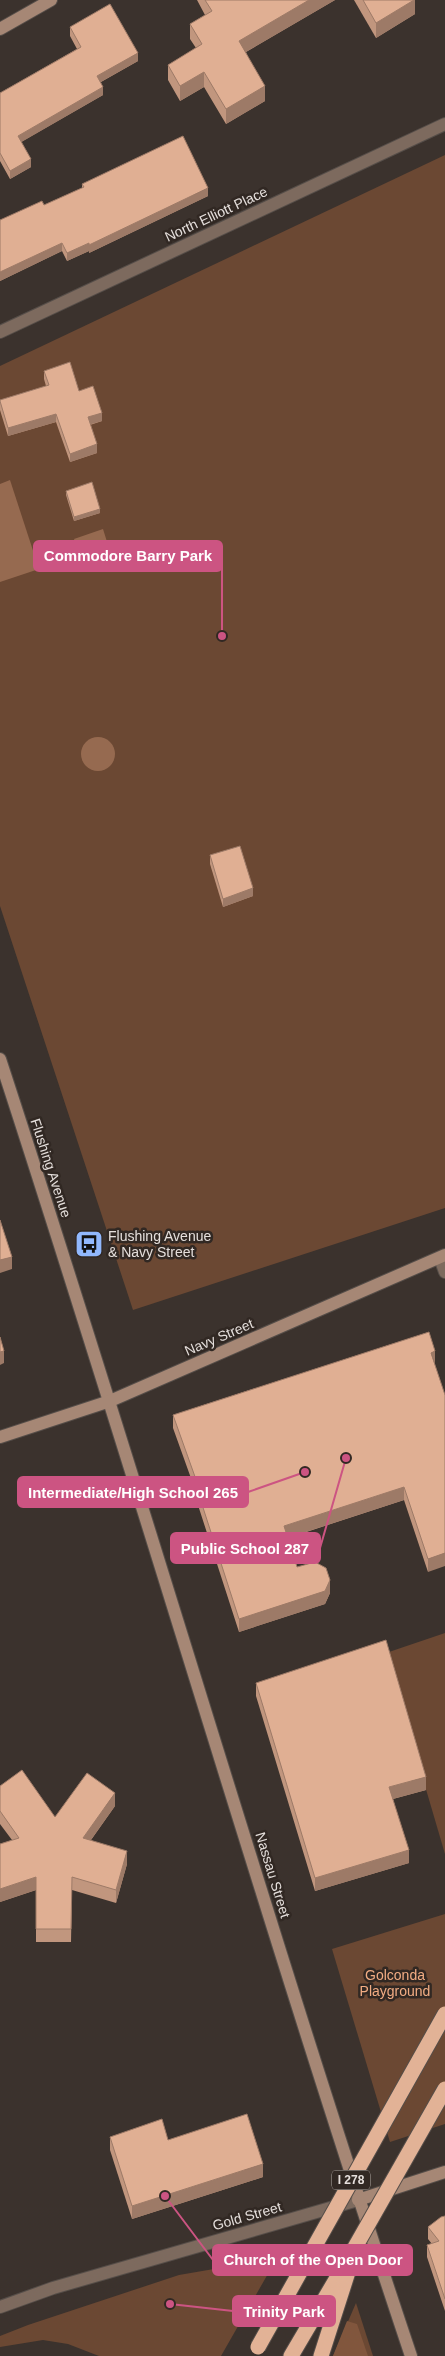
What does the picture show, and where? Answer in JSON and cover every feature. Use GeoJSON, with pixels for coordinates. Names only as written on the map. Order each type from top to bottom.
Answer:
{"type":"FeatureCollection","features":[{"type":"Feature","properties":{"kind":"highway","name":"I 278"},"geometry":{"type":"LineString","coordinates":[[255,2351],[445,2014]]}},
{"type":"Feature","properties":{"kind":"highway","name":"I 278"},"geometry":{"type":"LineString","coordinates":[[291,2356],[445,2089]]}},
{"type":"Feature","properties":{"kind":"highway"},"geometry":{"type":"LineString","coordinates":[[321,2356],[354,2249]]}},
{"type":"Feature","properties":{"kind":"main road"},"geometry":{"type":"LineString","coordinates":[[0,29],[51,0]]}},
{"type":"Feature","properties":{"kind":"main road","name":"Flushing Avenue"},"geometry":{"type":"LineString","coordinates":[[0,1059],[110,1401]]}},
{"type":"Feature","properties":{"kind":"main road","name":"Navy Street"},"geometry":{"type":"LineString","coordinates":[[0,1437],[110,1401],[443,1256]]}},
{"type":"Feature","properties":{"kind":"main road","name":"Nassau Street"},"geometry":{"type":"LineString","coordinates":[[110,1401],[358,2200],[411,2356]]}},
{"type":"Feature","properties":{"kind":"main road","name":"Gold Street"},"geometry":{"type":"LineString","coordinates":[[358,2200],[445,2172]]}},
{"type":"Feature","properties":{"kind":"street","name":"North Elliott Place"},"geometry":{"type":"LineString","coordinates":[[0,332],[445,124]]}},
{"type":"Feature","properties":{"kind":"street"},"geometry":{"type":"LineString","coordinates":[[443,1256],[445,1272]]}},
{"type":"Feature","properties":{"kind":"street","name":"Gold Street"},"geometry":{"type":"LineString","coordinates":[[0,2307],[53,2288],[358,2200]]}},
{"type":"Feature","properties":{"kind":"green space"},"geometry":{"type":"Polygon","coordinates":[[[445,155],[445,1208],[133,1310],[0,906],[0,366],[445,155]]]}},
{"type":"Feature","properties":{"kind":"green space"},"geometry":{"type":"Polygon","coordinates":[[[445,1633],[445,1854],[386,1653],[445,1633]]]}},
{"type":"Feature","properties":{"kind":"green space","name":"Golconda Playground"},"geometry":{"type":"Polygon","coordinates":[[[445,1914],[445,2124],[390,2142],[332,1949],[445,1914]]]}},
{"type":"Feature","properties":{"kind":"green space"},"geometry":{"type":"Polygon","coordinates":[[[277,2258],[221,2356],[99,2356],[68,2344],[43,2340],[0,2347],[0,2336],[179,2275],[277,2258]]]}},
{"type":"Feature","properties":{"kind":"green space"},"geometry":{"type":"Polygon","coordinates":[[[356,2303],[373,2356],[333,2356],[356,2303]]]}},
{"type":"Feature","properties":{"kind":"shaded area"},"geometry":{"type":"Polygon","coordinates":[[[10,480],[39,569],[0,582],[0,484],[10,480]]]}},
{"type":"Feature","properties":{"kind":"shaded area"},"geometry":{"type":"Polygon","coordinates":[[[103,529],[112,558],[83,568],[74,539],[103,529]]]}},
{"type":"Feature","properties":{"kind":"shaded area"},"geometry":{"type":"Polygon","coordinates":[[[98,737],[105,738],[110,742],[114,747],[114,761],[110,766],[105,770],[98,771],[91,770],[86,766],[82,761],[81,754],[82,747],[86,742],[91,738],[98,737]]]}},
{"type":"Feature","properties":{"kind":"shaded area"},"geometry":{"type":"Polygon","coordinates":[[[347,2321],[357,2324],[368,2356],[333,2356],[347,2321]]]}},
{"type":"Feature","properties":{"kind":"building"},"geometry":{"type":"Polygon","coordinates":[[[205,0],[309,0],[239,41],[265,86],[226,109],[204,72],[180,86],[168,65],[202,44],[190,24],[212,11],[205,0]]]}},
{"type":"Feature","properties":{"kind":"building"},"geometry":{"type":"Polygon","coordinates":[[[363,0],[414,0],[376,23],[363,0]]]}},
{"type":"Feature","properties":{"kind":"building"},"geometry":{"type":"Polygon","coordinates":[[[110,4],[138,53],[97,76],[103,87],[18,136],[31,159],[10,171],[0,153],[0,93],[81,47],[70,27],[110,4]]]}},
{"type":"Feature","properties":{"kind":"building"},"geometry":{"type":"Polygon","coordinates":[[[183,136],[208,188],[89,245],[89,243],[67,253],[62,243],[0,272],[0,220],[42,201],[44,205],[84,187],[82,184],[183,136]]]}},
{"type":"Feature","properties":{"kind":"building"},"geometry":{"type":"Polygon","coordinates":[[[70,362],[79,391],[93,386],[102,413],[88,417],[97,444],[70,454],[56,414],[8,428],[0,400],[49,385],[44,371],[70,362]]]}},
{"type":"Feature","properties":{"kind":"building"},"geometry":{"type":"Polygon","coordinates":[[[92,482],[100,509],[74,517],[66,491],[92,482]]]}},
{"type":"Feature","properties":{"kind":"building"},"geometry":{"type":"Polygon","coordinates":[[[240,846],[253,888],[223,899],[210,855],[240,846]]]}},
{"type":"Feature","properties":{"kind":"building"},"geometry":{"type":"Polygon","coordinates":[[[0,1220],[12,1257],[0,1260],[0,1220]]]}},
{"type":"Feature","properties":{"kind":"building"},"geometry":{"type":"Polygon","coordinates":[[[429,1332],[435,1351],[431,1353],[445,1395],[445,1553],[428,1559],[404,1487],[284,1526],[297,1567],[315,1562],[326,1568],[330,1580],[325,1591],[239,1619],[197,1489],[199,1488],[173,1415],[429,1332]]]}},
{"type":"Feature","properties":{"kind":"building"},"geometry":{"type":"Polygon","coordinates":[[[0,1337],[4,1351],[0,1352],[0,1337]]]}},
{"type":"Feature","properties":{"kind":"building"},"geometry":{"type":"Polygon","coordinates":[[[386,1640],[426,1777],[389,1787],[409,1850],[315,1878],[256,1683],[386,1640]]]}},
{"type":"Feature","properties":{"kind":"building"},"geometry":{"type":"Polygon","coordinates":[[[22,1770],[55,1817],[87,1773],[115,1793],[83,1838],[127,1851],[116,1890],[72,1877],[71,1929],[36,1929],[36,1877],[0,1889],[0,1844],[19,1838],[0,1811],[0,1786],[22,1770]]]}},
{"type":"Feature","properties":{"kind":"building"},"geometry":{"type":"Polygon","coordinates":[[[247,2114],[263,2164],[132,2206],[110,2137],[162,2119],[168,2140],[247,2114]]]}},
{"type":"Feature","properties":{"kind":"building"},"geometry":{"type":"Polygon","coordinates":[[[445,2216],[445,2299],[427,2245],[439,2241],[428,2227],[445,2216]]]}},
{"type":"Feature","properties":{"kind":"place","name":"Commodore Barry Park"},"geometry":{"type":"Point","coordinates":[222,636]}},
{"type":"Feature","properties":{"kind":"place","name":"Flushing Avenue & Navy Street"},"geometry":{"type":"Point","coordinates":[89,1244]}},
{"type":"Feature","properties":{"kind":"place","name":"Public School 287"},"geometry":{"type":"Point","coordinates":[346,1458]}},
{"type":"Feature","properties":{"kind":"place","name":"Intermediate/High School 265"},"geometry":{"type":"Point","coordinates":[305,1472]}},
{"type":"Feature","properties":{"kind":"place","name":"Church of the Open Door"},"geometry":{"type":"Point","coordinates":[165,2196]}},
{"type":"Feature","properties":{"kind":"place","name":"Trinity Park"},"geometry":{"type":"Point","coordinates":[170,2304]}}]}
